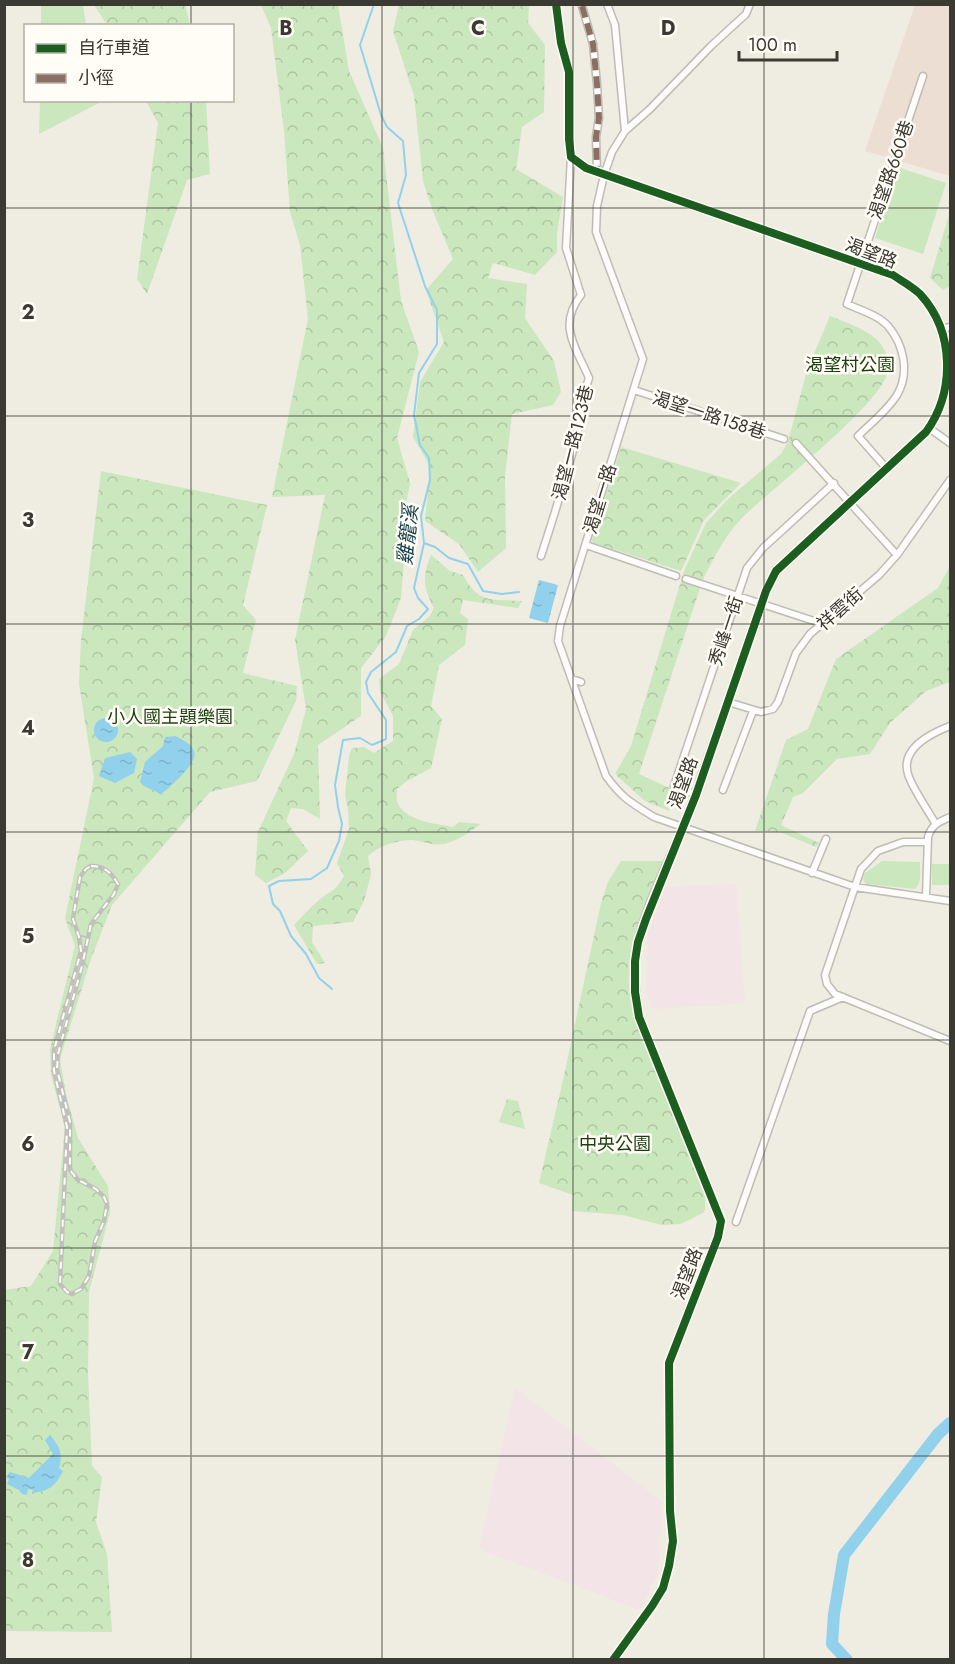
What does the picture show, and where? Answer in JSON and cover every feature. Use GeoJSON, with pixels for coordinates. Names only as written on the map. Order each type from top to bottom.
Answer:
{"type":"FeatureCollection","features":[{"type":"Feature","properties":{"kind":"street","name":"渴望一路123巷"},"geometry":{"type":"LineString","coordinates":[[541,556],[567,474],[580,425],[584,391],[589,378],[569,332],[568,319],[581,295],[566,248],[571,157],[568,72],[561,43],[556,4]]}},
{"type":"Feature","properties":{"kind":"street"},"geometry":{"type":"LineString","coordinates":[[608,4],[615,25],[625,130]]}},
{"type":"Feature","properties":{"kind":"street","name":"渴望一路"},"geometry":{"type":"LineString","coordinates":[[750,4],[746,14],[711,46],[650,109],[625,130],[612,152],[604,175],[597,206],[596,232],[646,356],[586,545],[562,635],[558,641],[589,721],[606,776],[626,800],[654,816],[683,828],[855,888],[951,901]]}},
{"type":"Feature","properties":{"kind":"street"},"geometry":{"type":"LineString","coordinates":[[582,6],[593,44],[597,84],[599,118],[596,137],[597,172]]}},
{"type":"Feature","properties":{"kind":"street","name":"渴望路660巷"},"geometry":{"type":"LineString","coordinates":[[887,469],[858,436],[896,397],[903,384],[905,366],[900,345],[887,325],[847,304],[923,76]]}},
{"type":"Feature","properties":{"kind":"street","name":"渴望路"},"geometry":{"type":"LineString","coordinates":[[571,157],[586,168],[604,175],[893,275],[919,293],[936,315],[942,329],[949,362],[945,399],[929,428],[776,571],[762,604],[696,795],[639,942],[635,961],[635,992],[639,1017],[721,1221],[718,1237],[669,1363],[670,1511],[673,1541],[669,1566],[663,1588],[628,1641],[613,1659]]}},
{"type":"Feature","properties":{"kind":"street"},"geometry":{"type":"LineString","coordinates":[[942,329],[951,327]]}},
{"type":"Feature","properties":{"kind":"street","name":"渴望一路158巷"},"geometry":{"type":"LineString","coordinates":[[634,390],[780,435]]}},
{"type":"Feature","properties":{"kind":"street"},"geometry":{"type":"LineString","coordinates":[[929,428],[951,443]]}},
{"type":"Feature","properties":{"kind":"street"},"geometry":{"type":"LineString","coordinates":[[796,443],[897,555]]}},
{"type":"Feature","properties":{"kind":"street","name":"祥雲街"},"geometry":{"type":"LineString","coordinates":[[753,711],[773,709],[778,702],[796,653],[810,634],[879,575],[897,555],[951,480]]}},
{"type":"Feature","properties":{"kind":"street","name":"秀峰一街"},"geometry":{"type":"LineString","coordinates":[[696,795],[674,786],[747,568],[763,548],[834,483]]}},
{"type":"Feature","properties":{"kind":"street"},"geometry":{"type":"LineString","coordinates":[[586,545],[676,576]]}},
{"type":"Feature","properties":{"kind":"street"},"geometry":{"type":"LineString","coordinates":[[686,579],[823,624]]}},
{"type":"Feature","properties":{"kind":"street"},"geometry":{"type":"LineString","coordinates":[[572,680],[581,682]]}},
{"type":"Feature","properties":{"kind":"street"},"geometry":{"type":"LineString","coordinates":[[723,790],[753,711],[728,702]]}},
{"type":"Feature","properties":{"kind":"street"},"geometry":{"type":"LineString","coordinates":[[935,824],[908,775],[908,759],[918,744],[928,736],[951,726]]}},
{"type":"Feature","properties":{"kind":"street"},"geometry":{"type":"LineString","coordinates":[[926,897],[927,842],[930,829],[935,824],[951,817]]}},
{"type":"Feature","properties":{"kind":"street"},"geometry":{"type":"LineString","coordinates":[[813,873],[826,838]]}},
{"type":"Feature","properties":{"kind":"street"},"geometry":{"type":"LineString","coordinates":[[927,842],[903,842],[878,850],[861,868],[825,975],[830,990],[843,997],[951,1041]]}},
{"type":"Feature","properties":{"kind":"street"},"geometry":{"type":"LineString","coordinates":[[736,1222],[810,1011],[843,997]]}},
{"type":"Feature","properties":{"kind":"shaded area"},"geometry":{"type":"Polygon","coordinates":[[[915,5],[950,5],[950,176],[865,151],[915,5]]]}},
{"type":"Feature","properties":{"kind":"shaded area"},"geometry":{"type":"Polygon","coordinates":[[[736,884],[745,1003],[652,1009],[646,989],[648,933],[666,887],[736,884]]]}},
{"type":"Feature","properties":{"kind":"shaded area"},"geometry":{"type":"Polygon","coordinates":[[[515,1388],[662,1502],[659,1572],[640,1610],[479,1549],[515,1388]]]}},
{"type":"Feature","properties":{"kind":"green space"},"geometry":{"type":"Polygon","coordinates":[[[41,5],[83,5],[86,24],[41,24],[41,5]]]}},
{"type":"Feature","properties":{"kind":"green space"},"geometry":{"type":"Polygon","coordinates":[[[94,5],[185,5],[190,24],[106,24],[94,5]]]}},
{"type":"Feature","properties":{"kind":"green space"},"geometry":{"type":"Polygon","coordinates":[[[261,5],[338,5],[349,71],[383,148],[401,301],[419,352],[397,438],[410,483],[403,520],[404,561],[401,598],[386,636],[361,668],[361,716],[318,745],[320,819],[303,809],[291,808],[286,821],[308,851],[285,873],[266,883],[255,875],[258,832],[294,754],[306,709],[295,640],[325,495],[272,497],[308,319],[300,245],[290,212],[284,131],[271,28],[261,5]]]}},
{"type":"Feature","properties":{"kind":"green space"},"geometry":{"type":"Polygon","coordinates":[[[399,5],[529,5],[528,23],[545,45],[544,112],[522,127],[516,169],[563,197],[557,233],[557,252],[535,275],[493,263],[488,278],[527,284],[525,318],[554,361],[561,392],[553,405],[512,414],[505,476],[506,548],[478,572],[459,544],[425,521],[430,466],[413,437],[420,382],[444,342],[426,290],[453,259],[423,181],[414,96],[393,31],[399,5]]]}},
{"type":"Feature","properties":{"kind":"green space"},"geometry":{"type":"Polygon","coordinates":[[[40,102],[99,102],[99,103],[39,134],[40,102]]]}},
{"type":"Feature","properties":{"kind":"green space"},"geometry":{"type":"Polygon","coordinates":[[[147,102],[206,102],[210,174],[187,180],[147,294],[137,279],[158,123],[147,102]]]}},
{"type":"Feature","properties":{"kind":"green space"},"geometry":{"type":"Polygon","coordinates":[[[897,167],[946,183],[923,254],[875,238],[897,167]]]}},
{"type":"Feature","properties":{"kind":"green space"},"geometry":{"type":"Polygon","coordinates":[[[950,212],[950,286],[943,290],[930,278],[950,212]]]}},
{"type":"Feature","properties":{"kind":"green space","name":"渴望村公園"},"geometry":{"type":"Polygon","coordinates":[[[830,316],[870,334],[878,341],[888,358],[888,370],[882,384],[868,403],[848,424],[742,518],[720,547],[703,579],[639,774],[678,792],[669,811],[645,801],[615,774],[631,746],[684,571],[706,523],[728,499],[781,454],[788,442],[807,370],[830,316]]]}},
{"type":"Feature","properties":{"kind":"green space"},"geometry":{"type":"Polygon","coordinates":[[[621,447],[741,483],[704,520],[681,571],[594,543],[592,540],[621,447]]]}},
{"type":"Feature","properties":{"kind":"green space","name":"小人國主題樂園"},"geometry":{"type":"Polygon","coordinates":[[[101,471],[267,505],[243,605],[256,620],[243,673],[297,686],[296,701],[257,781],[210,792],[112,905],[91,959],[60,1059],[66,1094],[78,1138],[108,1186],[110,1213],[89,1292],[88,1374],[92,1466],[102,1477],[96,1522],[107,1554],[112,1632],[5,1631],[4,1290],[31,1286],[53,1251],[65,1127],[51,1075],[50,1049],[75,946],[65,918],[94,778],[79,684],[81,640],[101,471]]]}},
{"type":"Feature","properties":{"kind":"green space"},"geometry":{"type":"Polygon","coordinates":[[[431,555],[450,571],[463,575],[474,591],[480,595],[494,600],[522,601],[518,608],[463,600],[460,613],[468,619],[465,645],[439,665],[431,706],[442,719],[431,768],[397,789],[398,804],[402,810],[415,818],[453,827],[459,822],[481,824],[449,843],[435,844],[406,840],[388,844],[372,852],[368,856],[371,874],[364,901],[353,922],[313,926],[312,942],[325,963],[317,964],[294,925],[319,900],[335,888],[344,876],[337,863],[349,829],[345,795],[349,756],[352,748],[364,747],[374,753],[393,741],[393,716],[380,691],[379,679],[399,664],[413,630],[430,616],[434,608],[425,582],[431,555]]]}},
{"type":"Feature","properties":{"kind":"green space"},"geometry":{"type":"Polygon","coordinates":[[[950,566],[950,682],[926,691],[890,723],[870,754],[837,759],[803,793],[793,797],[781,825],[819,843],[816,847],[780,832],[755,831],[786,740],[808,729],[836,659],[938,588],[950,566]]]}},
{"type":"Feature","properties":{"kind":"green space","name":"中央公園"},"geometry":{"type":"Polygon","coordinates":[[[621,861],[663,861],[648,896],[637,933],[631,971],[631,990],[633,1009],[705,1197],[703,1213],[681,1224],[662,1225],[623,1215],[572,1211],[573,1195],[539,1183],[601,903],[608,882],[621,861]]]}},
{"type":"Feature","properties":{"kind":"green space"},"geometry":{"type":"Polygon","coordinates":[[[882,861],[920,862],[919,884],[915,889],[866,884],[863,879],[865,873],[882,861]]]}},
{"type":"Feature","properties":{"kind":"green space"},"geometry":{"type":"Polygon","coordinates":[[[932,864],[950,864],[950,885],[932,885],[932,864]]]}},
{"type":"Feature","properties":{"kind":"green space"},"geometry":{"type":"Polygon","coordinates":[[[507,1099],[518,1101],[525,1129],[499,1122],[507,1099]]]}},
{"type":"Feature","properties":{"kind":"water"},"geometry":{"type":"Polygon","coordinates":[[[539,580],[558,585],[548,623],[529,618],[539,580]]]}},
{"type":"Feature","properties":{"kind":"water"},"geometry":{"type":"Polygon","coordinates":[[[106,718],[114,722],[118,730],[114,738],[106,742],[98,738],[94,730],[98,722],[106,718]]]}},
{"type":"Feature","properties":{"kind":"water"},"geometry":{"type":"Polygon","coordinates":[[[176,736],[191,746],[194,756],[188,768],[161,795],[140,782],[145,762],[163,746],[165,737],[176,736]]]}},
{"type":"Feature","properties":{"kind":"water"},"geometry":{"type":"Polygon","coordinates":[[[130,752],[137,759],[134,773],[115,783],[99,776],[105,758],[130,752]]]}},
{"type":"Feature","properties":{"kind":"water"},"geometry":{"type":"Polygon","coordinates":[[[50,1435],[60,1450],[59,1468],[63,1471],[48,1489],[32,1493],[33,1490],[28,1489],[27,1495],[22,1494],[7,1484],[9,1479],[6,1477],[10,1472],[29,1478],[53,1454],[45,1440],[50,1435]]]}},
{"type":"Feature","properties":{"kind":"waterway","name":"雞籠溪"},"geometry":{"type":"LineString","coordinates":[[332,989],[319,978],[306,954],[291,936],[280,911],[273,904],[269,886],[279,881],[311,879],[327,868],[339,841],[342,824],[335,785],[343,740],[360,738],[372,745],[386,739],[386,720],[368,693],[366,682],[371,672],[396,652],[407,626],[419,619],[428,609],[418,598],[414,588],[424,543],[421,516],[430,480],[429,458],[420,445],[414,415],[419,373],[437,344],[437,310],[425,286],[398,203],[406,175],[403,141],[387,127],[381,115],[360,45],[374,4]]}},
{"type":"Feature","properties":{"kind":"waterway"},"geometry":{"type":"LineString","coordinates":[[424,543],[435,547],[449,558],[468,564],[483,591],[502,594],[519,592]]}},
{"type":"Feature","properties":{"kind":"waterway"},"geometry":{"type":"LineString","coordinates":[[847,1660],[832,1644],[834,1614],[844,1555],[938,1434],[950,1423]]}},
{"type":"Feature","properties":{"kind":"railway"},"geometry":{"type":"LineString","coordinates":[[91,866],[107,870],[118,884],[114,894],[91,924],[58,1054],[57,1069],[70,1122],[70,1170],[78,1180],[96,1189],[107,1204],[104,1221],[95,1242],[89,1276],[81,1289],[72,1294],[60,1284],[67,1127],[54,1071],[54,1050],[81,951],[73,919],[80,877],[91,866]]}},
{"type":"Feature","properties":{"kind":"marked path"},"geometry":{"type":"LineString","coordinates":[[582,6],[593,44],[597,84],[599,118],[596,137],[597,172]]}},
{"type":"Feature","properties":{"kind":"cycle path"},"geometry":{"type":"LineString","coordinates":[[556,4],[561,43],[569,72],[571,157],[586,168],[893,275],[917,291],[931,309],[940,326],[947,362],[942,399],[936,416],[926,432],[776,571],[766,591],[696,795],[638,942],[635,961],[635,992],[639,1017],[721,1221],[718,1237],[669,1363],[670,1511],[673,1541],[669,1566],[663,1588],[613,1660]]}}]}
